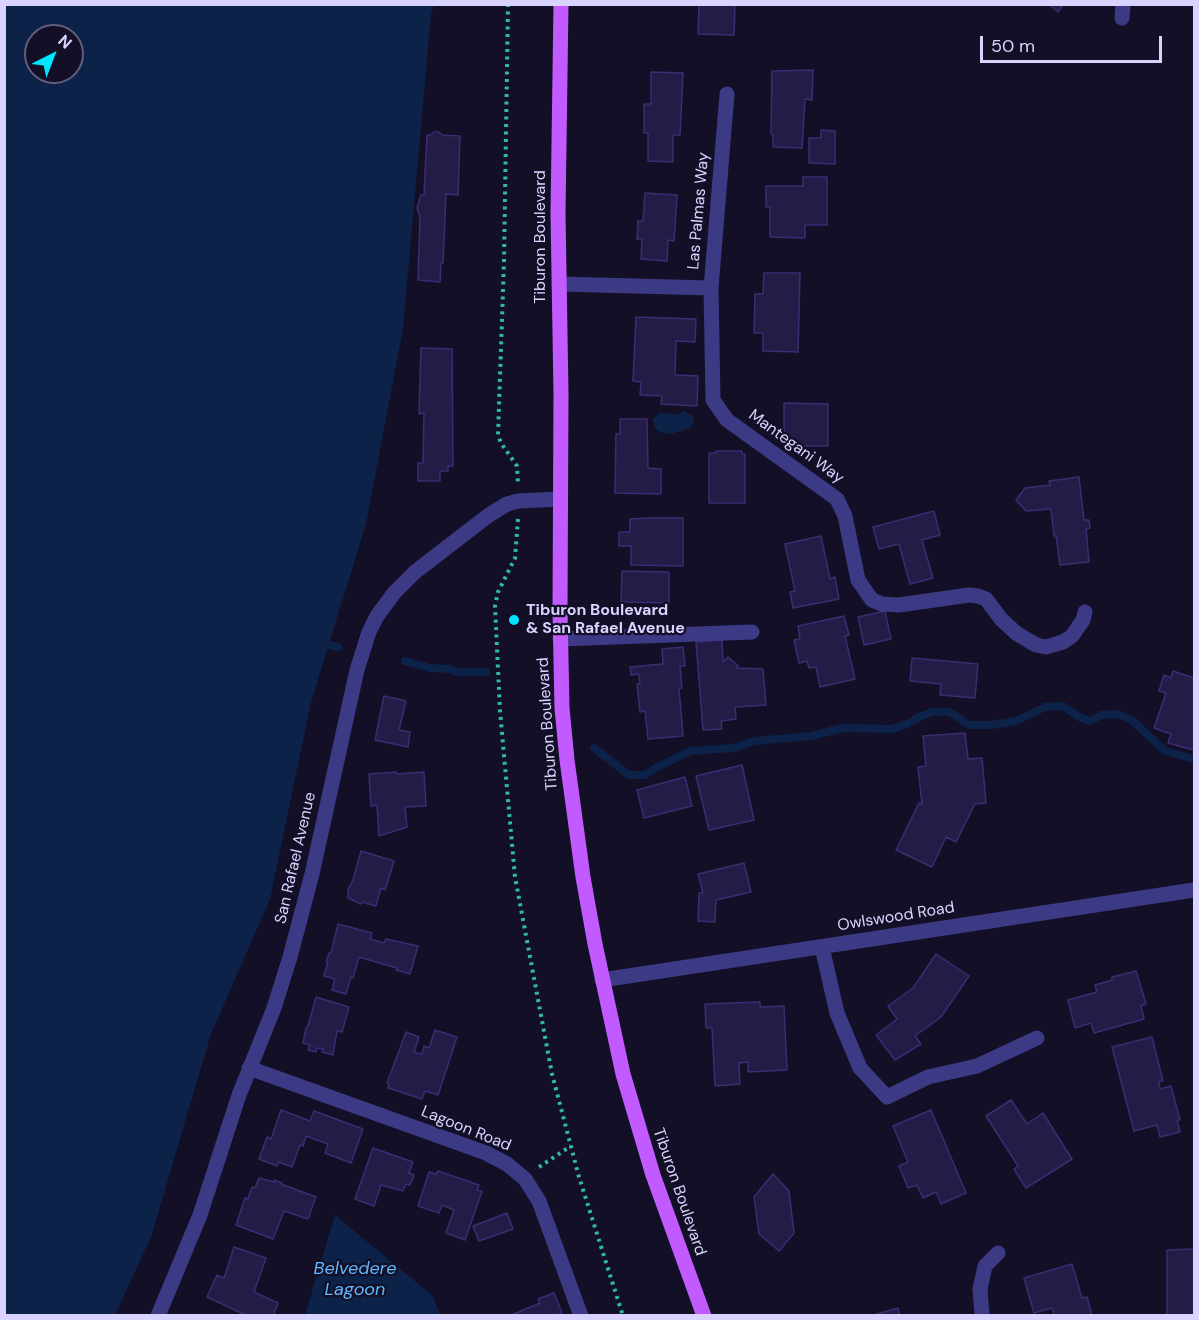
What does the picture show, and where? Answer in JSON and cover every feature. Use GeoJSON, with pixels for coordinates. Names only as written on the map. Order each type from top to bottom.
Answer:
{"type":"FeatureCollection","features":[{"type":"Feature","properties":{"kind":"main road","name":"Tiburon Boulevard"},"geometry":{"type":"LineString","coordinates":[[561,4],[560,639],[562,708],[570,786],[583,877],[619,1056],[637,1125],[704,1316]]}},
{"type":"Feature","properties":{"kind":"street","name":"Las Palmas Way"},"geometry":{"type":"LineString","coordinates":[[559,284],[711,288],[727,94]]}},
{"type":"Feature","properties":{"kind":"street","name":"Mantegani Way"},"geometry":{"type":"LineString","coordinates":[[711,288],[713,400],[727,420],[837,499],[844,516],[858,580],[872,600],[882,604],[899,605],[969,595],[978,596],[986,599],[1016,633],[1036,645],[1046,647],[1063,642],[1072,636],[1083,620],[1085,612]]}},
{"type":"Feature","properties":{"kind":"street","name":"San Rafael Avenue"},"geometry":{"type":"LineString","coordinates":[[158,1316],[194,1231],[249,1068],[274,1008],[298,930],[357,670],[377,616],[394,593],[415,573],[498,509],[518,501],[560,500]]}},
{"type":"Feature","properties":{"kind":"street"},"geometry":{"type":"LineString","coordinates":[[560,639],[752,632]]}},
{"type":"Feature","properties":{"kind":"street","name":"Owlswood Road"},"geometry":{"type":"LineString","coordinates":[[602,980],[1194,890]]}},
{"type":"Feature","properties":{"kind":"street"},"geometry":{"type":"LineString","coordinates":[[822,947],[837,1013],[860,1068],[887,1097],[928,1077],[977,1066],[1037,1038]]}},
{"type":"Feature","properties":{"kind":"street","name":"Lagoon Road"},"geometry":{"type":"LineString","coordinates":[[249,1068],[486,1153],[507,1164],[525,1179],[542,1208],[581,1316]]}},
{"type":"Feature","properties":{"kind":"street"},"geometry":{"type":"LineString","coordinates":[[982,1316],[980,1289],[985,1266],[998,1253]]}},
{"type":"Feature","properties":{"kind":"path"},"geometry":{"type":"LineString","coordinates":[[508,4],[499,421],[500,439],[517,466],[518,472]]}},
{"type":"Feature","properties":{"kind":"path"},"geometry":{"type":"LineString","coordinates":[[518,530],[515,558],[498,592],[495,606],[500,711],[515,877],[546,1048],[571,1146],[623,1316]]}},
{"type":"Feature","properties":{"kind":"path"},"geometry":{"type":"LineString","coordinates":[[525,1179],[548,1160],[571,1146]]}},
{"type":"Feature","properties":{"kind":"water"},"geometry":{"type":"Polygon","coordinates":[[[5,4],[434,5],[431,14],[403,329],[366,524],[311,702],[270,899],[211,1034],[151,1237],[115,1315],[5,1315],[5,4]]]}},
{"type":"Feature","properties":{"kind":"water"},"geometry":{"type":"Polygon","coordinates":[[[684,411],[693,416],[694,420],[690,428],[671,434],[660,432],[655,428],[653,419],[661,412],[677,415],[684,411]]]}},
{"type":"Feature","properties":{"kind":"water","name":"Belvedere Lagoon"},"geometry":{"type":"Polygon","coordinates":[[[335,1215],[433,1296],[440,1315],[305,1315],[335,1215]]]}},
{"type":"Feature","properties":{"kind":"building"},"geometry":{"type":"Polygon","coordinates":[[[699,4],[735,4],[734,35],[698,34],[699,4]]]}},
{"type":"Feature","properties":{"kind":"building"},"geometry":{"type":"Polygon","coordinates":[[[1049,4],[1064,4],[1058,12],[1049,4]]]}},
{"type":"Feature","properties":{"kind":"building"},"geometry":{"type":"Polygon","coordinates":[[[813,70],[812,100],[805,99],[802,148],[773,147],[773,135],[771,134],[772,71],[813,70]]]}},
{"type":"Feature","properties":{"kind":"building"},"geometry":{"type":"Polygon","coordinates":[[[651,72],[683,73],[680,135],[673,135],[673,162],[648,161],[648,133],[644,133],[644,104],[651,104],[651,72]]]}},
{"type":"Feature","properties":{"kind":"building"},"geometry":{"type":"Polygon","coordinates":[[[821,130],[835,131],[835,164],[809,163],[809,138],[821,138],[821,130]]]}},
{"type":"Feature","properties":{"kind":"building"},"geometry":{"type":"Polygon","coordinates":[[[434,132],[460,136],[458,195],[446,194],[440,282],[418,280],[420,217],[417,208],[421,195],[424,195],[427,135],[434,132]]]}},
{"type":"Feature","properties":{"kind":"building"},"geometry":{"type":"Polygon","coordinates":[[[803,177],[827,177],[827,225],[805,225],[805,238],[770,237],[770,207],[766,207],[766,186],[803,186],[803,177]]]}},
{"type":"Feature","properties":{"kind":"building"},"geometry":{"type":"Polygon","coordinates":[[[645,193],[677,195],[674,241],[668,240],[667,261],[641,259],[642,239],[637,239],[638,221],[643,221],[645,193]]]}},
{"type":"Feature","properties":{"kind":"building"},"geometry":{"type":"Polygon","coordinates":[[[764,273],[800,273],[798,352],[763,351],[763,333],[754,333],[755,294],[763,294],[764,273]]]}},
{"type":"Feature","properties":{"kind":"building"},"geometry":{"type":"Polygon","coordinates":[[[636,317],[696,319],[695,342],[676,341],[675,375],[698,376],[697,406],[661,404],[662,396],[640,395],[641,382],[633,381],[636,317]]]}},
{"type":"Feature","properties":{"kind":"building"},"geometry":{"type":"Polygon","coordinates":[[[421,348],[452,349],[453,466],[448,466],[448,471],[440,471],[440,481],[418,481],[418,463],[423,463],[424,413],[419,414],[421,348]]]}},
{"type":"Feature","properties":{"kind":"building"},"geometry":{"type":"Polygon","coordinates":[[[784,403],[828,404],[828,446],[784,446],[784,403]]]}},
{"type":"Feature","properties":{"kind":"building"},"geometry":{"type":"Polygon","coordinates":[[[620,419],[647,419],[648,468],[661,469],[661,494],[615,493],[616,434],[620,434],[620,419]]]}},
{"type":"Feature","properties":{"kind":"building"},"geometry":{"type":"Polygon","coordinates":[[[716,451],[742,451],[742,454],[745,454],[745,503],[709,503],[709,453],[716,453],[716,451]]]}},
{"type":"Feature","properties":{"kind":"building"},"geometry":{"type":"Polygon","coordinates":[[[1079,477],[1084,520],[1089,520],[1090,528],[1086,529],[1089,562],[1060,565],[1051,509],[1026,511],[1016,500],[1025,488],[1050,485],[1049,481],[1079,477]]]}},
{"type":"Feature","properties":{"kind":"building"},"geometry":{"type":"Polygon","coordinates":[[[934,511],[940,535],[922,540],[933,578],[910,584],[899,544],[879,549],[873,527],[934,511]]]}},
{"type":"Feature","properties":{"kind":"building"},"geometry":{"type":"Polygon","coordinates":[[[683,518],[683,566],[631,565],[631,546],[619,546],[619,532],[630,532],[630,519],[683,518]]]}},
{"type":"Feature","properties":{"kind":"building"},"geometry":{"type":"Polygon","coordinates":[[[821,536],[830,579],[835,577],[839,599],[793,608],[790,592],[795,591],[785,544],[821,536]]]}},
{"type":"Feature","properties":{"kind":"building"},"geometry":{"type":"Polygon","coordinates":[[[622,571],[669,572],[669,603],[621,602],[622,571]]]}},
{"type":"Feature","properties":{"kind":"building"},"geometry":{"type":"Polygon","coordinates":[[[885,611],[891,639],[864,645],[858,617],[885,611]]]}},
{"type":"Feature","properties":{"kind":"building"},"geometry":{"type":"Polygon","coordinates":[[[844,616],[849,635],[845,636],[855,679],[820,687],[816,667],[809,668],[807,661],[799,663],[794,640],[800,639],[798,626],[844,616]]]}},
{"type":"Feature","properties":{"kind":"building"},"geometry":{"type":"Polygon","coordinates":[[[722,640],[723,662],[728,657],[738,666],[737,668],[763,669],[766,705],[735,707],[736,719],[721,721],[722,729],[703,730],[696,642],[722,640]]]}},
{"type":"Feature","properties":{"kind":"building"},"geometry":{"type":"Polygon","coordinates":[[[683,647],[685,666],[680,666],[682,688],[679,688],[683,736],[648,739],[645,711],[640,712],[637,684],[640,684],[639,674],[631,675],[630,667],[663,664],[662,649],[683,647]]]}},
{"type":"Feature","properties":{"kind":"building"},"geometry":{"type":"Polygon","coordinates":[[[912,658],[978,664],[975,698],[940,695],[941,684],[910,681],[912,658]]]}},
{"type":"Feature","properties":{"kind":"building"},"geometry":{"type":"Polygon","coordinates":[[[1173,671],[1194,678],[1193,750],[1168,743],[1171,734],[1154,728],[1166,693],[1159,691],[1164,675],[1171,678],[1173,671]]]}},
{"type":"Feature","properties":{"kind":"building"},"geometry":{"type":"Polygon","coordinates":[[[384,696],[406,701],[399,730],[410,732],[408,747],[375,740],[384,696]]]}},
{"type":"Feature","properties":{"kind":"building"},"geometry":{"type":"Polygon","coordinates":[[[965,733],[968,759],[982,758],[986,803],[975,804],[956,842],[946,837],[932,867],[896,850],[919,803],[922,804],[918,767],[926,766],[923,736],[965,733]]]}},
{"type":"Feature","properties":{"kind":"building"},"geometry":{"type":"Polygon","coordinates":[[[742,765],[754,820],[709,830],[696,776],[742,765]]]}},
{"type":"Feature","properties":{"kind":"building"},"geometry":{"type":"Polygon","coordinates":[[[396,772],[396,774],[424,772],[426,806],[405,807],[407,827],[379,836],[377,805],[371,806],[369,774],[396,772]]]}},
{"type":"Feature","properties":{"kind":"building"},"geometry":{"type":"Polygon","coordinates":[[[685,777],[692,806],[644,818],[637,790],[685,777]]]}},
{"type":"Feature","properties":{"kind":"building"},"geometry":{"type":"Polygon","coordinates":[[[361,851],[394,861],[385,890],[381,888],[376,906],[362,902],[361,904],[348,898],[348,889],[353,880],[361,851]]]}},
{"type":"Feature","properties":{"kind":"building"},"geometry":{"type":"Polygon","coordinates":[[[744,863],[751,892],[716,900],[715,922],[698,921],[699,893],[703,893],[698,874],[744,863]]]}},
{"type":"Feature","properties":{"kind":"building"},"geometry":{"type":"Polygon","coordinates":[[[338,924],[372,933],[370,939],[384,943],[386,939],[418,946],[410,974],[359,957],[346,994],[332,990],[335,979],[324,976],[338,924]]]}},
{"type":"Feature","properties":{"kind":"building"},"geometry":{"type":"Polygon","coordinates":[[[936,954],[969,976],[941,1017],[915,1036],[921,1044],[895,1060],[876,1035],[897,1019],[888,1006],[913,988],[936,954]]]}},
{"type":"Feature","properties":{"kind":"building"},"geometry":{"type":"Polygon","coordinates":[[[1136,971],[1146,1004],[1141,1006],[1144,1019],[1094,1033],[1091,1023],[1075,1028],[1068,1000],[1097,992],[1095,985],[1112,980],[1112,977],[1136,971]]]}},
{"type":"Feature","properties":{"kind":"building"},"geometry":{"type":"Polygon","coordinates":[[[316,997],[349,1007],[342,1032],[337,1031],[333,1055],[322,1052],[323,1049],[317,1048],[316,1052],[308,1050],[310,1045],[303,1043],[316,997]]]}},
{"type":"Feature","properties":{"kind":"building"},"geometry":{"type":"Polygon","coordinates":[[[760,1002],[760,1007],[784,1006],[787,1070],[748,1072],[748,1062],[739,1063],[740,1084],[715,1086],[712,1028],[706,1028],[705,1004],[760,1002]]]}},
{"type":"Feature","properties":{"kind":"building"},"geometry":{"type":"Polygon","coordinates":[[[435,1030],[457,1037],[438,1095],[425,1091],[422,1099],[388,1088],[387,1083],[406,1032],[419,1037],[414,1052],[422,1054],[424,1046],[429,1048],[435,1030]]]}},
{"type":"Feature","properties":{"kind":"building"},"geometry":{"type":"Polygon","coordinates":[[[1152,1037],[1163,1081],[1159,1082],[1160,1089],[1171,1086],[1180,1120],[1177,1120],[1180,1132],[1160,1137],[1157,1125],[1134,1131],[1112,1047],[1152,1037]]]}},
{"type":"Feature","properties":{"kind":"building"},"geometry":{"type":"Polygon","coordinates":[[[1011,1100],[1027,1124],[1043,1113],[1072,1159],[1026,1188],[1014,1169],[1018,1166],[986,1116],[1011,1100]]]}},
{"type":"Feature","properties":{"kind":"building"},"geometry":{"type":"Polygon","coordinates":[[[281,1110],[310,1121],[314,1111],[363,1129],[351,1163],[325,1153],[328,1144],[306,1136],[292,1167],[279,1162],[277,1166],[259,1159],[267,1137],[271,1139],[281,1110]]]}},
{"type":"Feature","properties":{"kind":"building"},"geometry":{"type":"Polygon","coordinates":[[[931,1110],[966,1193],[941,1204],[936,1192],[923,1198],[917,1185],[908,1188],[899,1166],[908,1162],[893,1126],[931,1110]]]}},
{"type":"Feature","properties":{"kind":"building"},"geometry":{"type":"Polygon","coordinates":[[[373,1148],[413,1162],[409,1173],[414,1175],[410,1185],[406,1184],[403,1191],[381,1185],[374,1206],[355,1199],[373,1148]]]}},
{"type":"Feature","properties":{"kind":"building"},"geometry":{"type":"Polygon","coordinates":[[[438,1171],[479,1185],[477,1190],[482,1191],[465,1240],[446,1233],[454,1210],[442,1205],[439,1213],[418,1206],[429,1172],[436,1174],[438,1171]]]}},
{"type":"Feature","properties":{"kind":"building"},"geometry":{"type":"Polygon","coordinates":[[[773,1174],[789,1191],[794,1233],[779,1251],[759,1234],[754,1197],[773,1174]]]}},
{"type":"Feature","properties":{"kind":"building"},"geometry":{"type":"Polygon","coordinates":[[[259,1178],[274,1182],[274,1180],[316,1197],[308,1219],[284,1211],[273,1239],[236,1225],[245,1198],[248,1199],[252,1187],[255,1188],[259,1178]]]}},
{"type":"Feature","properties":{"kind":"building"},"geometry":{"type":"Polygon","coordinates":[[[507,1213],[513,1229],[479,1241],[473,1226],[507,1213]]]}},
{"type":"Feature","properties":{"kind":"building"},"geometry":{"type":"Polygon","coordinates":[[[234,1247],[266,1258],[254,1292],[278,1303],[273,1316],[248,1316],[207,1297],[217,1275],[224,1278],[234,1247]]]}},
{"type":"Feature","properties":{"kind":"building"},"geometry":{"type":"Polygon","coordinates":[[[1194,1249],[1194,1316],[1167,1316],[1167,1250],[1194,1249]]]}},
{"type":"Feature","properties":{"kind":"building"},"geometry":{"type":"Polygon","coordinates":[[[1072,1264],[1082,1298],[1087,1297],[1092,1316],[1055,1316],[1052,1308],[1034,1313],[1024,1278],[1072,1264]]]}},
{"type":"Feature","properties":{"kind":"building"},"geometry":{"type":"Polygon","coordinates":[[[554,1293],[562,1313],[555,1316],[509,1316],[540,1303],[538,1299],[554,1293]]]}},
{"type":"Feature","properties":{"kind":"building"},"geometry":{"type":"Polygon","coordinates":[[[898,1308],[900,1316],[870,1316],[898,1308]]]}},
{"type":"Feature","properties":{"kind":"waterway"},"geometry":{"type":"LineString","coordinates":[[329,645],[338,647]]}},
{"type":"Feature","properties":{"kind":"waterway"},"geometry":{"type":"LineString","coordinates":[[405,661],[457,672],[486,672]]}},
{"type":"Feature","properties":{"kind":"waterway"},"geometry":{"type":"LineString","coordinates":[[594,748],[629,775],[645,775],[691,751],[733,748],[755,741],[811,736],[843,728],[892,729],[932,712],[949,712],[969,725],[992,725],[1016,721],[1045,707],[1063,706],[1079,717],[1090,721],[1101,715],[1118,714],[1133,721],[1165,751],[1194,759]]}},
{"type":"Feature","properties":{"kind":"place","name":"Tiburon Boulevard & San Rafael Avenue"},"geometry":{"type":"Point","coordinates":[514,620]}}]}
